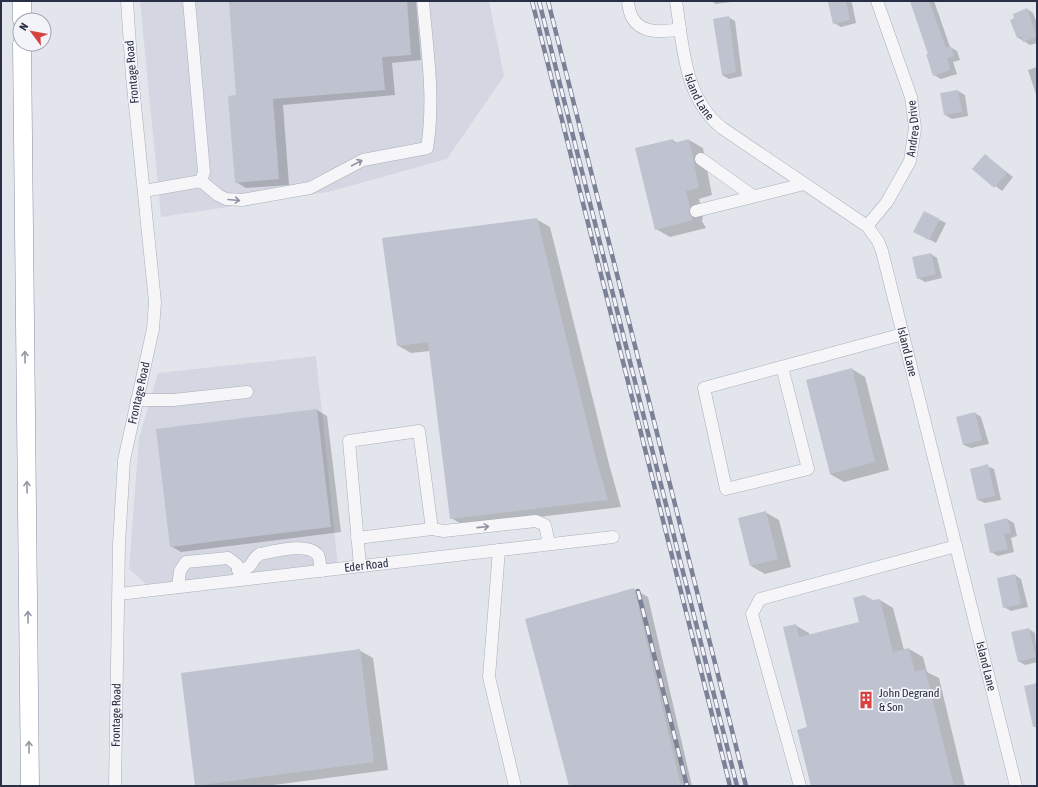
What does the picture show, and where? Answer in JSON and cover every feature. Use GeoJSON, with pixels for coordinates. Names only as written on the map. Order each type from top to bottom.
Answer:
{"type":"FeatureCollection","features":[{"type":"Feature","properties":{"kind":"highway"},"geometry":{"type":"LineString","coordinates":[[22,1],[22,12]]}},
{"type":"Feature","properties":{"kind":"highway"},"geometry":{"type":"LineString","coordinates":[[22,52],[30,786]]}},
{"type":"Feature","properties":{"kind":"street","name":"Frontage Road"},"geometry":{"type":"LineString","coordinates":[[115,786],[119,544],[124,460],[153,329],[155,302],[132,76],[127,1]]}},
{"type":"Feature","properties":{"kind":"street"},"geometry":{"type":"LineString","coordinates":[[189,1],[204,172],[202,181]]}},
{"type":"Feature","properties":{"kind":"street"},"geometry":{"type":"LineString","coordinates":[[202,181],[218,195],[226,199],[242,200],[310,188],[363,160],[427,148],[430,130],[430,90],[423,1]]}},
{"type":"Feature","properties":{"kind":"street"},"geometry":{"type":"LineString","coordinates":[[628,1],[632,18],[646,30],[663,33],[680,29]]}},
{"type":"Feature","properties":{"kind":"street","name":"Island Lane"},"geometry":{"type":"LineString","coordinates":[[676,1],[687,72],[695,95],[708,114],[722,128],[867,226],[878,241],[882,251],[1016,786]]}},
{"type":"Feature","properties":{"kind":"street","name":"Andrea Drive"},"geometry":{"type":"LineString","coordinates":[[867,226],[887,202],[910,161],[915,128],[911,97],[877,1]]}},
{"type":"Feature","properties":{"kind":"street"},"geometry":{"type":"LineString","coordinates":[[701,159],[753,196]]}},
{"type":"Feature","properties":{"kind":"street"},"geometry":{"type":"LineString","coordinates":[[144,191],[202,181]]}},
{"type":"Feature","properties":{"kind":"street"},"geometry":{"type":"LineString","coordinates":[[696,211],[804,184]]}},
{"type":"Feature","properties":{"kind":"street"},"geometry":{"type":"LineString","coordinates":[[782,367],[808,469],[726,489],[704,388],[903,334]]}},
{"type":"Feature","properties":{"kind":"street"},"geometry":{"type":"LineString","coordinates":[[137,400],[173,400],[247,392]]}},
{"type":"Feature","properties":{"kind":"street"},"geometry":{"type":"LineString","coordinates":[[360,566],[349,441],[404,432],[419,432],[432,529]]}},
{"type":"Feature","properties":{"kind":"street"},"geometry":{"type":"LineString","coordinates":[[357,538],[432,529],[444,531],[536,521],[545,525],[549,544]]}},
{"type":"Feature","properties":{"kind":"street","name":"Eder Road"},"geometry":{"type":"LineString","coordinates":[[119,594],[178,587],[240,575],[321,571],[613,537]]}},
{"type":"Feature","properties":{"kind":"street"},"geometry":{"type":"LineString","coordinates":[[800,786],[752,614],[760,599],[956,546]]}},
{"type":"Feature","properties":{"kind":"street"},"geometry":{"type":"LineString","coordinates":[[178,587],[180,571],[186,562],[228,558],[234,561],[240,575],[252,565],[256,557],[260,554],[304,548],[311,550],[318,555],[321,571]]}},
{"type":"Feature","properties":{"kind":"street"},"geometry":{"type":"LineString","coordinates":[[499,550],[489,677],[515,786]]}},
{"type":"Feature","properties":{"kind":"shaded area"},"geometry":{"type":"Polygon","coordinates":[[[140,1],[489,1],[504,76],[447,159],[328,192],[161,217],[140,1]]]}},
{"type":"Feature","properties":{"kind":"shaded area"},"geometry":{"type":"Polygon","coordinates":[[[316,356],[338,566],[147,585],[129,569],[139,438],[158,373],[316,356]]]}},
{"type":"Feature","properties":{"kind":"building"},"geometry":{"type":"Polygon","coordinates":[[[229,1],[407,1],[411,55],[382,57],[385,90],[273,99],[279,179],[235,183],[228,96],[236,95],[229,1]]]}},
{"type":"Feature","properties":{"kind":"building"},"geometry":{"type":"Polygon","coordinates":[[[846,1],[850,20],[833,24],[828,2],[846,1]]]}},
{"type":"Feature","properties":{"kind":"building"},"geometry":{"type":"Polygon","coordinates":[[[910,1],[929,1],[946,48],[951,46],[954,56],[947,58],[950,70],[933,76],[926,54],[928,54],[910,1]]]}},
{"type":"Feature","properties":{"kind":"building"},"geometry":{"type":"Polygon","coordinates":[[[1027,8],[1037,37],[1023,42],[1021,36],[1017,38],[1010,20],[1014,18],[1013,14],[1027,8]]]}},
{"type":"Feature","properties":{"kind":"building"},"geometry":{"type":"Polygon","coordinates":[[[729,16],[736,72],[722,75],[713,19],[729,16]]]}},
{"type":"Feature","properties":{"kind":"building"},"geometry":{"type":"Polygon","coordinates":[[[958,90],[962,112],[944,115],[940,93],[958,90]]]}},
{"type":"Feature","properties":{"kind":"building"},"geometry":{"type":"Polygon","coordinates":[[[673,139],[674,143],[689,139],[699,188],[686,191],[690,207],[689,212],[693,220],[655,230],[635,148],[673,139]]]}},
{"type":"Feature","properties":{"kind":"building"},"geometry":{"type":"Polygon","coordinates":[[[985,154],[1007,173],[994,188],[972,169],[985,154]]]}},
{"type":"Feature","properties":{"kind":"building"},"geometry":{"type":"Polygon","coordinates":[[[924,211],[940,219],[929,240],[913,232],[924,211]]]}},
{"type":"Feature","properties":{"kind":"building"},"geometry":{"type":"Polygon","coordinates":[[[537,218],[595,455],[608,500],[450,519],[428,342],[397,346],[382,238],[537,218]]]}},
{"type":"Feature","properties":{"kind":"building"},"geometry":{"type":"Polygon","coordinates":[[[931,253],[936,274],[917,279],[912,257],[931,253]]]}},
{"type":"Feature","properties":{"kind":"building"},"geometry":{"type":"Polygon","coordinates":[[[852,368],[875,462],[830,474],[806,380],[852,368]]]}},
{"type":"Feature","properties":{"kind":"building"},"geometry":{"type":"Polygon","coordinates":[[[317,409],[331,527],[170,547],[156,429],[317,409]]]}},
{"type":"Feature","properties":{"kind":"building"},"geometry":{"type":"Polygon","coordinates":[[[975,412],[982,440],[963,445],[956,417],[975,412]]]}},
{"type":"Feature","properties":{"kind":"building"},"geometry":{"type":"Polygon","coordinates":[[[988,464],[995,496],[977,500],[970,469],[988,464]]]}},
{"type":"Feature","properties":{"kind":"building"},"geometry":{"type":"Polygon","coordinates":[[[766,511],[778,559],[750,566],[738,518],[766,511]]]}},
{"type":"Feature","properties":{"kind":"building"},"geometry":{"type":"Polygon","coordinates":[[[1007,518],[1011,533],[1004,534],[1008,549],[990,553],[984,524],[1007,518]]]}},
{"type":"Feature","properties":{"kind":"building"},"geometry":{"type":"Polygon","coordinates":[[[1015,574],[1021,604],[1003,608],[997,578],[1015,574]]]}},
{"type":"Feature","properties":{"kind":"building"},"geometry":{"type":"Polygon","coordinates":[[[634,588],[681,786],[569,786],[525,619],[634,588]]]}},
{"type":"Feature","properties":{"kind":"building","name":"John Degrand & Son"},"geometry":{"type":"Polygon","coordinates":[[[864,595],[873,600],[880,599],[893,652],[909,648],[915,672],[925,669],[954,786],[811,786],[797,730],[807,727],[783,627],[796,624],[799,637],[859,622],[853,598],[864,595]]]}},
{"type":"Feature","properties":{"kind":"building"},"geometry":{"type":"Polygon","coordinates":[[[1029,628],[1036,657],[1018,662],[1011,632],[1029,628]]]}},
{"type":"Feature","properties":{"kind":"building"},"geometry":{"type":"Polygon","coordinates":[[[360,649],[374,762],[195,786],[181,673],[360,649]]]}},
{"type":"Feature","properties":{"kind":"building"},"geometry":{"type":"Polygon","coordinates":[[[1037,683],[1037,727],[1033,727],[1024,686],[1037,683]]]}},
{"type":"Feature","properties":{"kind":"railway"},"geometry":{"type":"LineString","coordinates":[[532,1],[730,786]]}},
{"type":"Feature","properties":{"kind":"railway"},"geometry":{"type":"LineString","coordinates":[[539,1],[737,786]]}},
{"type":"Feature","properties":{"kind":"railway"},"geometry":{"type":"LineString","coordinates":[[548,1],[746,786]]}},
{"type":"Feature","properties":{"kind":"railway"},"geometry":{"type":"LineString","coordinates":[[638,591],[687,786]]}},
{"type":"Feature","properties":{"kind":"place","name":"John Degrand & Son"},"geometry":{"type":"Point","coordinates":[866,700]}}]}
